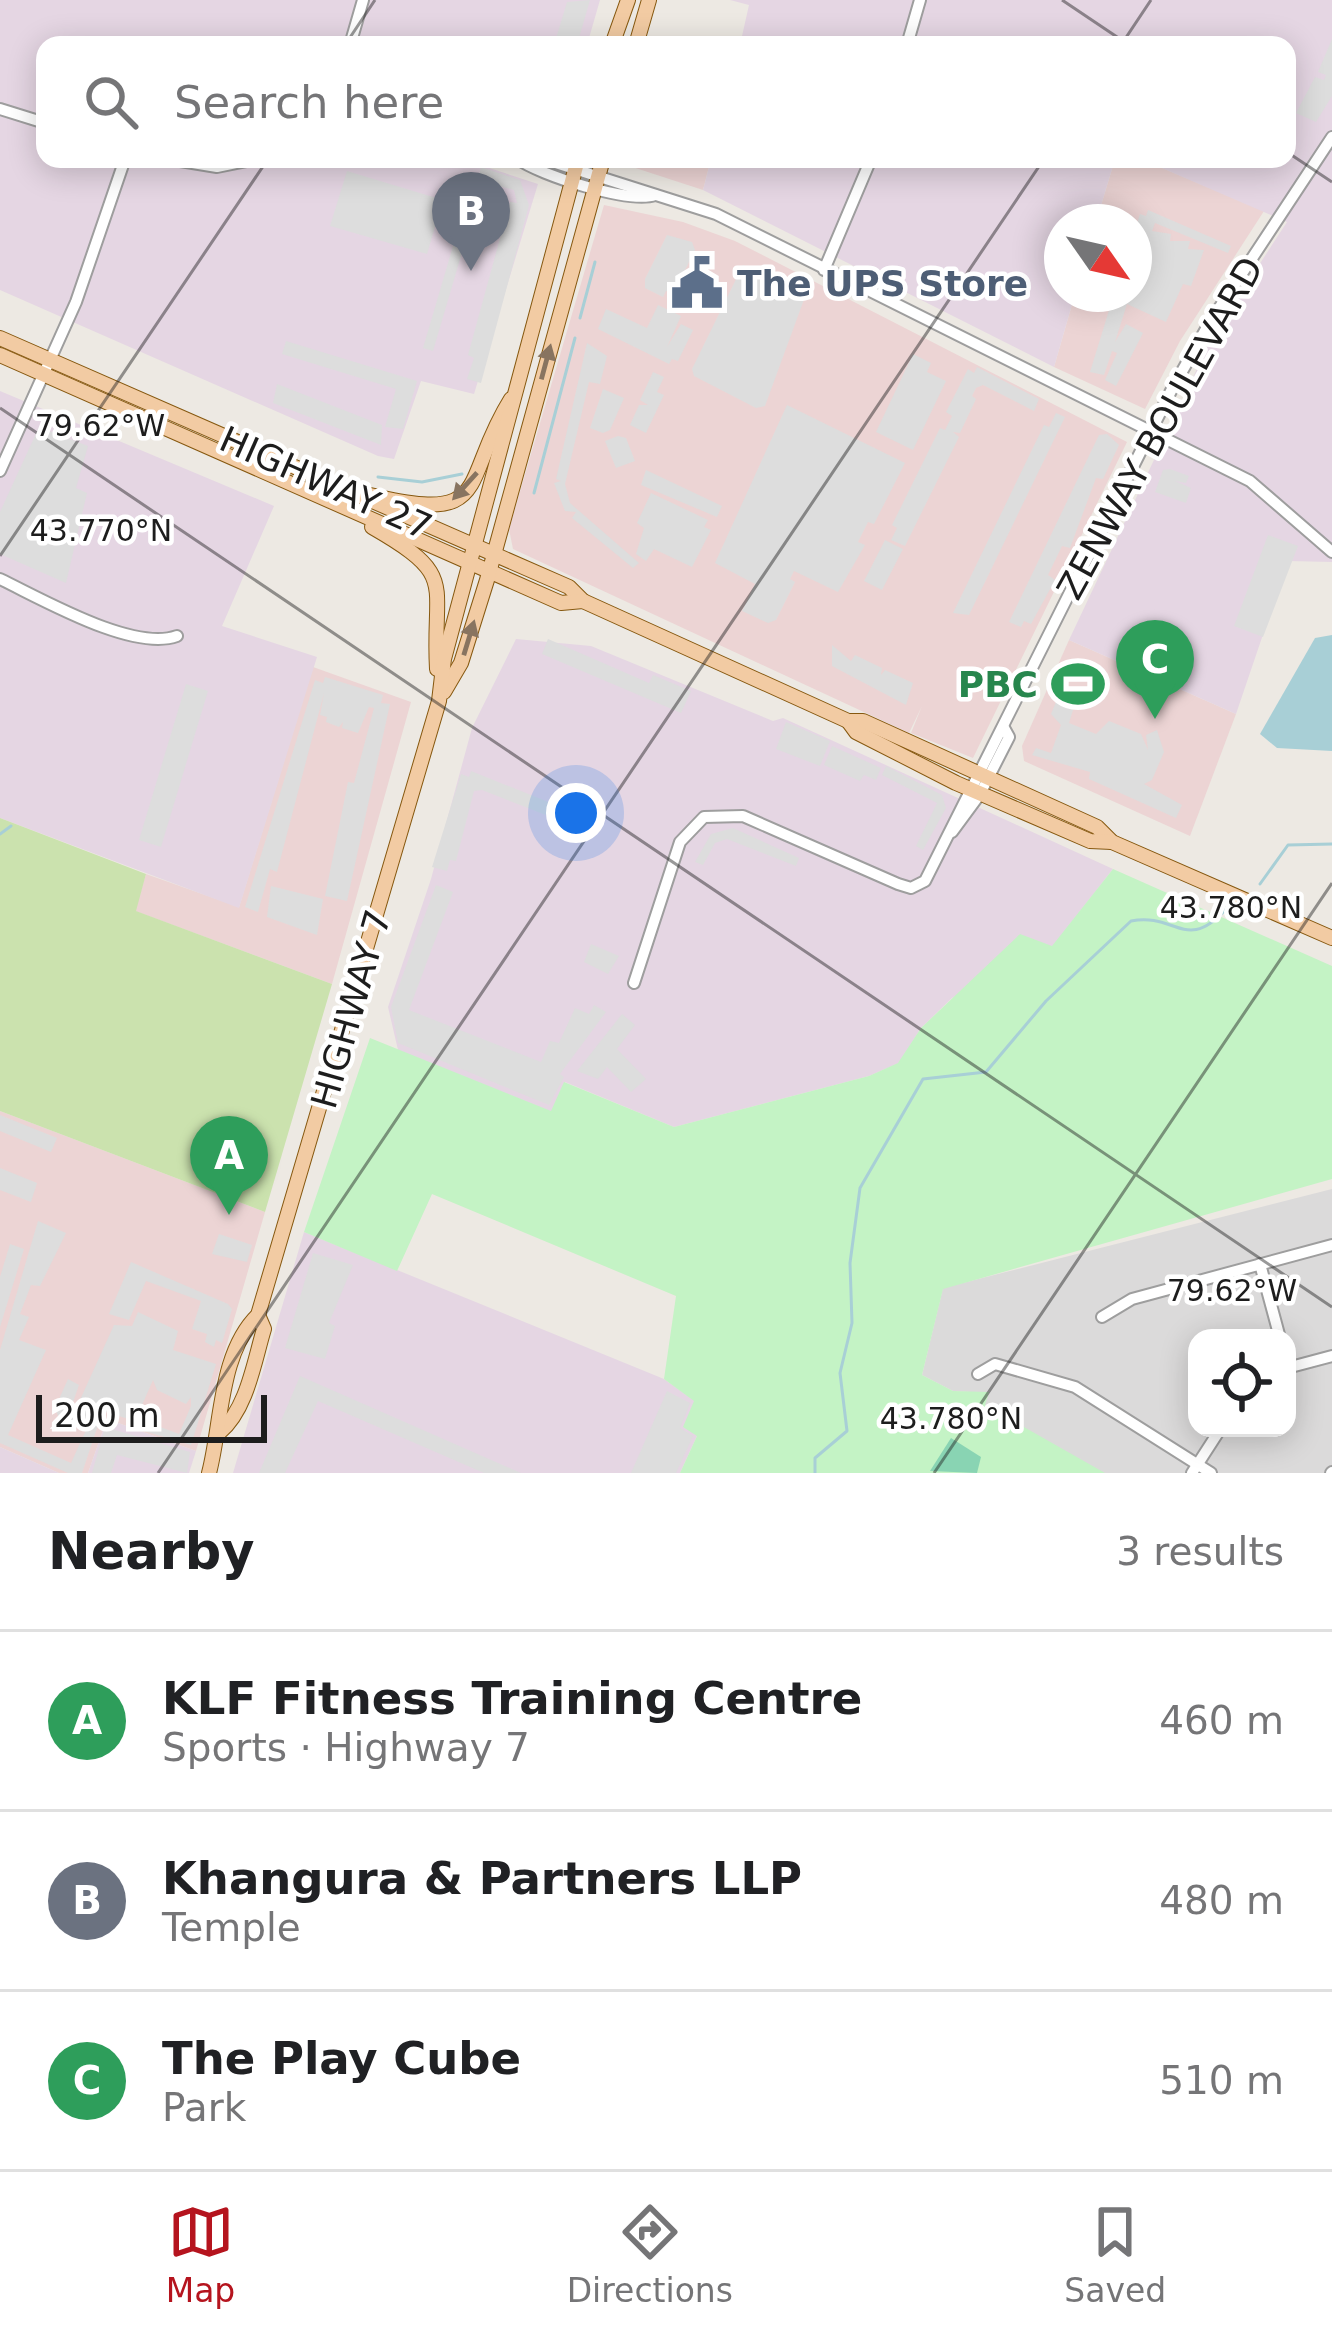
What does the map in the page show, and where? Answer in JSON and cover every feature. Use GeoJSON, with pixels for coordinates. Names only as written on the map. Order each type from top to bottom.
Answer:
{"type":"FeatureCollection","features":[{"type":"Feature","properties":{"kind":"main road"},"geometry":{"type":"LineString","coordinates":[[615,36],[628,0]]}},
{"type":"Feature","properties":{"kind":"main road"},"geometry":{"type":"LineString","coordinates":[[639,36],[649,0]]}},
{"type":"Feature","properties":{"kind":"main road","name":"HIGHWAY 7"},"geometry":{"type":"LineString","coordinates":[[439,701],[461,663],[601,168]]}},
{"type":"Feature","properties":{"kind":"main road","name":"HIGHWAY 7"},"geometry":{"type":"LineString","coordinates":[[209,1473],[220,1432],[233,1420],[264,1329],[258,1315],[439,701],[445,658],[575,169]]}},
{"type":"Feature","properties":{"kind":"main road","name":"HIGHWAY 27"},"geometry":{"type":"LineString","coordinates":[[0,338],[334,495]]}},
{"type":"Feature","properties":{"kind":"main road","name":"HIGHWAY 27"},"geometry":{"type":"LineString","coordinates":[[0,355],[491,563],[569,587],[583,601],[848,721],[856,732],[979,785],[1096,827],[1112,842],[1332,938]]}},
{"type":"Feature","properties":{"kind":"main road"},"geometry":{"type":"LineString","coordinates":[[334,495],[431,508],[460,496],[479,472],[500,417],[520,384]]}},
{"type":"Feature","properties":{"kind":"main road"},"geometry":{"type":"LineString","coordinates":[[334,495],[427,562],[441,594],[435,636],[439,701]]}},
{"type":"Feature","properties":{"kind":"street"},"geometry":{"type":"LineString","coordinates":[[353,36],[363,0]]}},
{"type":"Feature","properties":{"kind":"street"},"geometry":{"type":"LineString","coordinates":[[910,36],[920,0]]}},
{"type":"Feature","properties":{"kind":"street"},"geometry":{"type":"LineString","coordinates":[[0,109],[36,120]]}},
{"type":"Feature","properties":{"kind":"street","name":"ZENWAY BOULEVARD"},"geometry":{"type":"LineString","coordinates":[[634,983],[680,842],[704,817],[743,816],[911,888],[928,877],[1009,737],[1004,728],[1210,322],[1332,137]]}},
{"type":"Feature","properties":{"kind":"street"},"geometry":{"type":"LineString","coordinates":[[0,471],[51,359],[122,168]]}},
{"type":"Feature","properties":{"kind":"street"},"geometry":{"type":"LineString","coordinates":[[824,270],[867,168]]}},
{"type":"Feature","properties":{"kind":"street"},"geometry":{"type":"LineString","coordinates":[[575,169],[643,199],[655,195],[716,214],[1250,481],[1332,552]]}},
{"type":"Feature","properties":{"kind":"street"},"geometry":{"type":"LineString","coordinates":[[0,579],[125,634],[151,641],[177,636]]}},
{"type":"Feature","properties":{"kind":"street"},"geometry":{"type":"LineString","coordinates":[[1102,1317],[1132,1299],[1332,1245]]}},
{"type":"Feature","properties":{"kind":"street"},"geometry":{"type":"LineString","coordinates":[[1261,1264],[1278,1329]]}},
{"type":"Feature","properties":{"kind":"street"},"geometry":{"type":"LineString","coordinates":[[1296,1364],[1332,1356]]}},
{"type":"Feature","properties":{"kind":"street"},"geometry":{"type":"LineString","coordinates":[[978,1374],[995,1364],[1075,1387],[1195,1468],[1211,1473]]}},
{"type":"Feature","properties":{"kind":"street"},"geometry":{"type":"LineString","coordinates":[[1195,1468],[1215,1437]]}},
{"type":"Feature","properties":{"kind":"shaded area"},"geometry":{"type":"Polygon","coordinates":[[[0,0],[600,0],[590,36],[36,36],[36,168],[489,168],[538,184],[474,394],[421,381],[394,459],[0,290],[0,0]]]}},
{"type":"Feature","properties":{"kind":"shaded area"},"geometry":{"type":"Polygon","coordinates":[[[590,0],[580,36],[557,36],[567,2],[590,0]]]}},
{"type":"Feature","properties":{"kind":"shaded area"},"geometry":{"type":"Polygon","coordinates":[[[730,0],[1332,0],[1332,562],[1288,561],[1236,714],[1069,640],[1212,337],[1287,222],[1162,168],[1296,168],[1296,36],[742,36],[749,5],[730,0]]]}},
{"type":"Feature","properties":{"kind":"shaded area"},"geometry":{"type":"Polygon","coordinates":[[[1332,39],[1332,96],[1316,122],[1296,113],[1315,77],[1324,80],[1326,75],[1318,72],[1332,39]]]}},
{"type":"Feature","properties":{"kind":"shaded area"},"geometry":{"type":"Polygon","coordinates":[[[484,168],[520,180],[529,205],[481,383],[467,379],[474,358],[468,355],[510,202],[517,203],[514,190],[478,180],[484,168]]]}},
{"type":"Feature","properties":{"kind":"shaded area"},"geometry":{"type":"Polygon","coordinates":[[[635,168],[709,168],[703,190],[635,168]]]}},
{"type":"Feature","properties":{"kind":"shaded area"},"geometry":{"type":"Polygon","coordinates":[[[709,168],[1112,168],[1101,204],[1044,204],[1044,312],[1070,312],[1054,367],[703,190],[709,168]]]}},
{"type":"Feature","properties":{"kind":"shaded area"},"geometry":{"type":"Polygon","coordinates":[[[1112,168],[1162,168],[1264,211],[1180,341],[1145,409],[1054,367],[1070,312],[1152,312],[1152,204],[1101,204],[1112,168]]]}},
{"type":"Feature","properties":{"kind":"shaded area"},"geometry":{"type":"Polygon","coordinates":[[[347,171],[443,200],[427,254],[330,226],[347,171]]]}},
{"type":"Feature","properties":{"kind":"shaded area"},"geometry":{"type":"Polygon","coordinates":[[[471,185],[481,188],[433,351],[423,348],[471,185]]]}},
{"type":"Feature","properties":{"kind":"shaded area"},"geometry":{"type":"Polygon","coordinates":[[[604,205],[683,222],[735,241],[1127,442],[973,758],[911,733],[922,706],[909,733],[513,549],[509,529],[604,205]]]}},
{"type":"Feature","properties":{"kind":"shaded area"},"geometry":{"type":"Polygon","coordinates":[[[1152,212],[1231,246],[1228,253],[1155,223],[1152,231],[1152,212]]]}},
{"type":"Feature","properties":{"kind":"shaded area"},"geometry":{"type":"Polygon","coordinates":[[[1152,231],[1171,234],[1170,241],[1190,241],[1188,249],[1204,250],[1191,286],[1183,284],[1166,322],[1144,312],[1152,312],[1152,231]]]}},
{"type":"Feature","properties":{"kind":"shaded area"},"geometry":{"type":"Polygon","coordinates":[[[667,235],[692,242],[695,250],[673,294],[666,291],[663,297],[645,288],[645,279],[667,235]]]}},
{"type":"Feature","properties":{"kind":"shaded area"},"geometry":{"type":"Polygon","coordinates":[[[743,265],[806,294],[765,406],[756,408],[694,376],[692,369],[743,265]]]}},
{"type":"Feature","properties":{"kind":"shaded area"},"geometry":{"type":"Polygon","coordinates":[[[658,305],[681,316],[667,347],[681,324],[693,330],[678,361],[672,359],[669,364],[598,329],[606,309],[647,328],[658,305]]]}},
{"type":"Feature","properties":{"kind":"shaded area"},"geometry":{"type":"Polygon","coordinates":[[[1108,312],[1124,312],[1115,342],[1126,324],[1143,333],[1116,386],[1105,380],[1117,353],[1112,351],[1104,375],[1090,372],[1108,312]]]}},
{"type":"Feature","properties":{"kind":"shaded area"},"geometry":{"type":"Polygon","coordinates":[[[286,341],[417,381],[403,429],[385,427],[396,389],[282,354],[286,341]]]}},
{"type":"Feature","properties":{"kind":"shaded area"},"geometry":{"type":"Polygon","coordinates":[[[587,343],[607,356],[600,384],[589,382],[565,484],[570,503],[639,563],[633,568],[572,518],[576,512],[565,511],[554,483],[561,481],[556,479],[587,343]]]}},
{"type":"Feature","properties":{"kind":"shaded area"},"geometry":{"type":"Polygon","coordinates":[[[913,354],[931,363],[927,372],[946,381],[913,450],[876,432],[913,354]]]}},
{"type":"Feature","properties":{"kind":"shaded area"},"geometry":{"type":"Polygon","coordinates":[[[977,367],[1039,399],[1034,411],[983,385],[976,388],[972,396],[976,399],[960,433],[953,432],[959,437],[905,546],[891,540],[897,528],[892,525],[940,428],[945,430],[952,416],[946,412],[968,369],[974,373],[977,367]]]}},
{"type":"Feature","properties":{"kind":"shaded area"},"geometry":{"type":"Polygon","coordinates":[[[653,372],[664,377],[657,392],[664,395],[646,433],[630,425],[639,405],[648,405],[640,400],[653,372]]]}},
{"type":"Feature","properties":{"kind":"shaded area"},"geometry":{"type":"Polygon","coordinates":[[[277,384],[382,425],[381,445],[273,403],[277,384]]]}},
{"type":"Feature","properties":{"kind":"shaded area"},"geometry":{"type":"Polygon","coordinates":[[[603,389],[624,398],[610,430],[603,433],[590,428],[603,389]]]}},
{"type":"Feature","properties":{"kind":"shaded area"},"geometry":{"type":"Polygon","coordinates":[[[0,391],[274,506],[222,626],[317,657],[239,908],[0,818],[0,391]]]}},
{"type":"Feature","properties":{"kind":"shaded area"},"geometry":{"type":"Polygon","coordinates":[[[787,405],[905,463],[874,524],[868,522],[858,542],[865,545],[838,592],[794,571],[790,579],[795,582],[776,620],[768,623],[742,611],[755,584],[715,563],[787,405]]]}},
{"type":"Feature","properties":{"kind":"shaded area"},"geometry":{"type":"Polygon","coordinates":[[[1056,413],[1065,417],[969,615],[953,613],[1044,425],[1049,427],[1056,413]]]}},
{"type":"Feature","properties":{"kind":"shaded area"},"geometry":{"type":"Polygon","coordinates":[[[39,427],[88,446],[76,488],[87,493],[66,583],[0,554],[0,512],[39,427]]]}},
{"type":"Feature","properties":{"kind":"shaded area"},"geometry":{"type":"Polygon","coordinates":[[[1107,434],[1119,445],[1103,479],[1096,478],[1070,548],[1062,546],[1048,575],[1055,580],[1031,624],[1024,621],[1021,627],[1009,622],[1099,435],[1107,434]]]}},
{"type":"Feature","properties":{"kind":"shaded area"},"geometry":{"type":"Polygon","coordinates":[[[626,438],[635,461],[616,468],[605,441],[626,438]]]}},
{"type":"Feature","properties":{"kind":"shaded area"},"geometry":{"type":"Polygon","coordinates":[[[646,470],[722,506],[717,517],[641,485],[646,470]]]}},
{"type":"Feature","properties":{"kind":"shaded area"},"geometry":{"type":"Polygon","coordinates":[[[1163,470],[1189,476],[1186,483],[1175,481],[1191,488],[1186,503],[1155,492],[1163,470]]]}},
{"type":"Feature","properties":{"kind":"shaded area"},"geometry":{"type":"Polygon","coordinates":[[[651,493],[708,520],[704,527],[711,530],[692,567],[654,549],[646,561],[636,554],[644,528],[637,523],[651,493]]]}},
{"type":"Feature","properties":{"kind":"shaded area"},"geometry":{"type":"Polygon","coordinates":[[[1268,535],[1298,546],[1263,637],[1234,626],[1268,535]]]}},
{"type":"Feature","properties":{"kind":"shaded area"},"geometry":{"type":"Polygon","coordinates":[[[885,540],[903,549],[882,590],[864,581],[885,540]]]}},
{"type":"Feature","properties":{"kind":"shaded area"},"geometry":{"type":"Polygon","coordinates":[[[516,639],[591,646],[773,721],[783,718],[1113,869],[1052,947],[952,998],[921,1028],[899,1063],[869,1076],[674,1127],[565,1082],[552,1112],[398,1050],[388,1007],[431,879],[472,728],[516,639]]]}},
{"type":"Feature","properties":{"kind":"shaded area"},"geometry":{"type":"Polygon","coordinates":[[[548,639],[649,683],[653,675],[691,691],[681,713],[542,654],[548,639]]]}},
{"type":"Feature","properties":{"kind":"shaded area"},"geometry":{"type":"Polygon","coordinates":[[[1069,640],[1236,714],[1190,836],[1024,761],[1022,746],[1069,640]]]}},
{"type":"Feature","properties":{"kind":"shaded area"},"geometry":{"type":"Polygon","coordinates":[[[832,645],[851,661],[855,655],[882,668],[881,675],[885,670],[913,683],[906,705],[832,666],[832,645]]]}},
{"type":"Feature","properties":{"kind":"shaded area"},"geometry":{"type":"Polygon","coordinates":[[[313,667],[411,702],[332,984],[135,911],[146,874],[239,907],[313,667]]]}},
{"type":"Feature","properties":{"kind":"shaded area"},"geometry":{"type":"Polygon","coordinates":[[[325,677],[383,695],[381,703],[390,704],[347,901],[325,896],[348,782],[354,783],[374,708],[369,707],[358,733],[342,728],[343,722],[339,727],[326,722],[327,717],[320,715],[324,693],[277,872],[270,869],[258,912],[245,907],[315,680],[323,683],[325,677]]]}},
{"type":"Feature","properties":{"kind":"shaded area"},"geometry":{"type":"Polygon","coordinates":[[[186,684],[208,691],[161,847],[139,840],[186,684]]]}},
{"type":"Feature","properties":{"kind":"shaded area"},"geometry":{"type":"Polygon","coordinates":[[[1056,702],[1073,710],[1069,723],[1096,734],[1109,721],[1141,734],[1148,750],[1146,735],[1157,730],[1164,752],[1152,780],[1144,784],[1182,805],[1176,818],[1089,779],[1090,772],[1032,755],[1036,748],[1051,753],[1061,725],[1051,714],[1056,702]]]}},
{"type":"Feature","properties":{"kind":"shaded area"},"geometry":{"type":"Polygon","coordinates":[[[786,722],[830,741],[820,766],[776,749],[786,722]]]}},
{"type":"Feature","properties":{"kind":"shaded area"},"geometry":{"type":"Polygon","coordinates":[[[832,746],[881,768],[876,780],[864,775],[860,781],[824,765],[832,746]]]}},
{"type":"Feature","properties":{"kind":"shaded area"},"geometry":{"type":"Polygon","coordinates":[[[886,766],[942,795],[946,808],[923,850],[916,846],[937,803],[882,775],[886,766]]]}},
{"type":"Feature","properties":{"kind":"shaded area"},"geometry":{"type":"Polygon","coordinates":[[[471,771],[588,818],[584,830],[482,790],[474,791],[456,861],[450,860],[447,871],[432,867],[461,774],[469,777],[471,771]]]}},
{"type":"Feature","properties":{"kind":"shaded area"},"geometry":{"type":"Polygon","coordinates":[[[733,828],[799,858],[796,866],[727,839],[715,843],[703,865],[695,862],[711,834],[733,828]]]}},
{"type":"Feature","properties":{"kind":"shaded area"},"geometry":{"type":"Polygon","coordinates":[[[436,885],[453,892],[409,1010],[541,1062],[550,1041],[559,1043],[575,1008],[589,1014],[594,1005],[606,1012],[560,1074],[564,1077],[549,1105],[398,1043],[391,1007],[436,885]]]}},
{"type":"Feature","properties":{"kind":"shaded area"},"geometry":{"type":"Polygon","coordinates":[[[271,886],[323,899],[317,935],[267,917],[271,886]]]}},
{"type":"Feature","properties":{"kind":"shaded area"},"geometry":{"type":"Polygon","coordinates":[[[591,944],[619,956],[608,974],[584,962],[591,944]]]}},
{"type":"Feature","properties":{"kind":"shaded area"},"geometry":{"type":"Polygon","coordinates":[[[622,1014],[635,1025],[617,1049],[646,1079],[631,1092],[607,1067],[598,1079],[577,1071],[622,1014]]]}},
{"type":"Feature","properties":{"kind":"shaded area"},"geometry":{"type":"Polygon","coordinates":[[[0,1111],[265,1212],[196,1451],[107,1419],[88,1473],[59,1473],[0,1447],[0,1111]]]}},
{"type":"Feature","properties":{"kind":"shaded area"},"geometry":{"type":"Polygon","coordinates":[[[0,1115],[57,1138],[51,1152],[0,1131],[0,1115]]]}},
{"type":"Feature","properties":{"kind":"shaded area"},"geometry":{"type":"Polygon","coordinates":[[[0,1168],[37,1183],[31,1202],[0,1190],[0,1168]]]}},
{"type":"Feature","properties":{"kind":"shaded area"},"geometry":{"type":"Polygon","coordinates":[[[1332,1189],[1332,1473],[1084,1473],[984,1405],[988,1393],[953,1391],[922,1375],[943,1288],[1332,1189]]]}},
{"type":"Feature","properties":{"kind":"shaded area"},"geometry":{"type":"Polygon","coordinates":[[[38,1221],[66,1233],[40,1286],[31,1285],[20,1314],[29,1317],[19,1340],[46,1350],[8,1435],[71,1463],[92,1417],[100,1419],[82,1473],[68,1473],[0,1443],[0,1350],[38,1221]]]}},
{"type":"Feature","properties":{"kind":"shaded area"},"geometry":{"type":"Polygon","coordinates":[[[304,1232],[664,1379],[695,1401],[697,1436],[680,1473],[233,1473],[304,1232]]]}},
{"type":"Feature","properties":{"kind":"shaded area"},"geometry":{"type":"Polygon","coordinates":[[[219,1234],[252,1245],[247,1262],[212,1254],[219,1234]]]}},
{"type":"Feature","properties":{"kind":"shaded area"},"geometry":{"type":"Polygon","coordinates":[[[10,1244],[24,1249],[0,1327],[0,1277],[10,1244]]]}},
{"type":"Feature","properties":{"kind":"shaded area"},"geometry":{"type":"Polygon","coordinates":[[[313,1253],[353,1265],[329,1323],[335,1326],[325,1359],[285,1348],[313,1253]]]}},
{"type":"Feature","properties":{"kind":"shaded area"},"geometry":{"type":"Polygon","coordinates":[[[131,1262],[228,1304],[232,1309],[222,1343],[216,1340],[214,1347],[205,1342],[207,1334],[192,1329],[201,1301],[146,1281],[129,1320],[109,1314],[131,1262]]]}},
{"type":"Feature","properties":{"kind":"shaded area"},"geometry":{"type":"Polygon","coordinates":[[[138,1312],[178,1331],[173,1350],[216,1364],[191,1445],[134,1428],[139,1419],[179,1434],[191,1406],[191,1397],[186,1404],[157,1390],[153,1380],[135,1421],[93,1408],[82,1427],[59,1418],[55,1408],[68,1379],[79,1385],[72,1405],[82,1410],[84,1403],[79,1402],[114,1325],[132,1326],[138,1312]]]}},
{"type":"Feature","properties":{"kind":"shaded area"},"geometry":{"type":"Polygon","coordinates":[[[300,1376],[521,1473],[484,1473],[318,1401],[285,1473],[259,1473],[300,1376]]]}},
{"type":"Feature","properties":{"kind":"shaded area"},"geometry":{"type":"Polygon","coordinates":[[[667,1391],[690,1403],[680,1428],[693,1436],[676,1473],[631,1473],[667,1391]]]}},
{"type":"Feature","properties":{"kind":"shaded area"},"geometry":{"type":"Polygon","coordinates":[[[107,1419],[196,1451],[189,1473],[88,1473],[107,1419]]]}},
{"type":"Feature","properties":{"kind":"shaded area"},"geometry":{"type":"Polygon","coordinates":[[[105,1427],[190,1452],[187,1473],[117,1455],[111,1473],[92,1473],[105,1427]]]}},
{"type":"Feature","properties":{"kind":"shaded area"},"geometry":{"type":"Polygon","coordinates":[[[0,1447],[59,1473],[0,1473],[0,1447]]]}},
{"type":"Feature","properties":{"kind":"green space"},"geometry":{"type":"Polygon","coordinates":[[[0,818],[146,874],[136,911],[332,984],[265,1212],[0,1111],[0,818]]]}},
{"type":"Feature","properties":{"kind":"green space"},"geometry":{"type":"Polygon","coordinates":[[[1113,869],[1332,966],[1332,1179],[943,1289],[922,1375],[953,1391],[989,1392],[985,1405],[1105,1473],[680,1473],[697,1436],[683,1427],[694,1401],[664,1379],[676,1296],[432,1194],[397,1271],[304,1232],[370,1038],[551,1111],[564,1082],[674,1127],[869,1076],[898,1063],[921,1028],[1020,934],[1052,946],[1113,869]]]}},
{"type":"Feature","properties":{"kind":"green space"},"geometry":{"type":"Polygon","coordinates":[[[951,1438],[981,1457],[977,1473],[930,1471],[951,1438]]]}},
{"type":"Feature","properties":{"kind":"water"},"geometry":{"type":"Polygon","coordinates":[[[1332,635],[1332,751],[1277,748],[1260,734],[1315,638],[1332,635]]]}},
{"type":"Feature","properties":{"kind":"waterway"},"geometry":{"type":"LineString","coordinates":[[580,318],[595,262]]}},
{"type":"Feature","properties":{"kind":"waterway"},"geometry":{"type":"LineString","coordinates":[[534,493],[575,338]]}},
{"type":"Feature","properties":{"kind":"waterway"},"geometry":{"type":"LineString","coordinates":[[378,477],[422,482],[462,474]]}},
{"type":"Feature","properties":{"kind":"waterway"},"geometry":{"type":"LineString","coordinates":[[0,834],[11,826]]}},
{"type":"Feature","properties":{"kind":"waterway"},"geometry":{"type":"LineString","coordinates":[[1260,884],[1288,845],[1332,844]]}},
{"type":"Feature","properties":{"kind":"waterway"},"geometry":{"type":"LineString","coordinates":[[815,1473],[815,1458],[847,1431],[840,1373],[852,1323],[850,1263],[860,1188],[923,1079],[986,1072],[1046,1001],[1131,921],[1190,930],[1213,921],[1227,908]]}},
{"type":"Feature","properties":{"kind":"place","name":"Khangura & Partners LLP"},"geometry":{"type":"Point","coordinates":[471,271]}},
{"type":"Feature","properties":{"kind":"place","name":"The UPS Store"},"geometry":{"type":"Point","coordinates":[697,283]}},
{"type":"Feature","properties":{"kind":"place","name":"PBC"},"geometry":{"type":"Point","coordinates":[1078,684]}},
{"type":"Feature","properties":{"kind":"place","name":"The Play Cube"},"geometry":{"type":"Point","coordinates":[1155,719]}},
{"type":"Feature","properties":{"kind":"place","name":"KLF Fitness Training Centre"},"geometry":{"type":"Point","coordinates":[229,1215]}}]}
